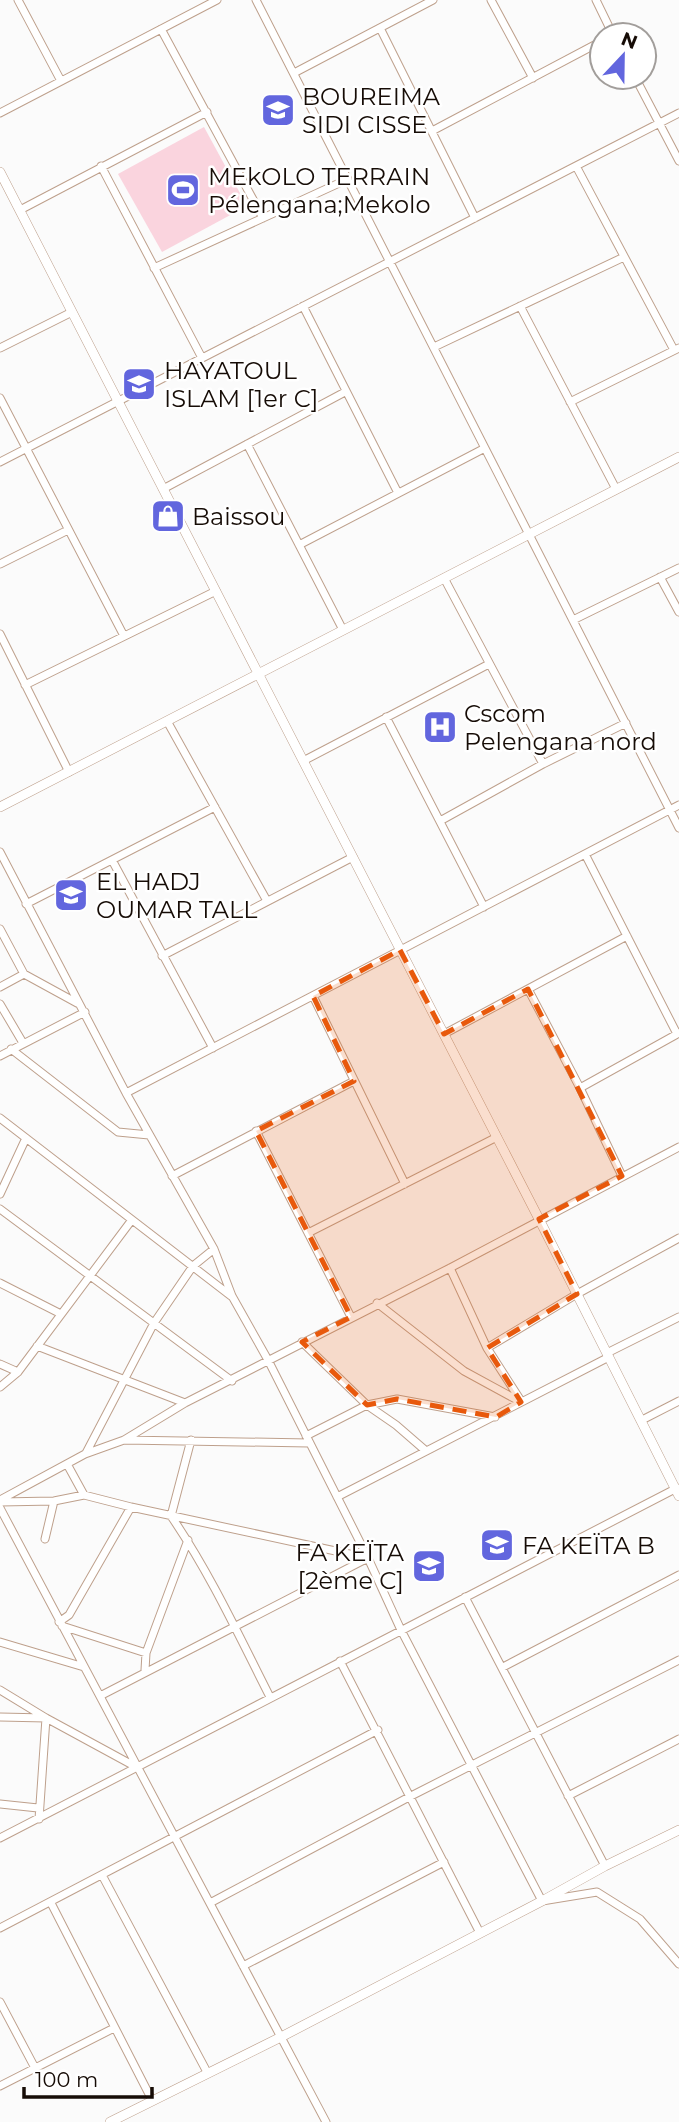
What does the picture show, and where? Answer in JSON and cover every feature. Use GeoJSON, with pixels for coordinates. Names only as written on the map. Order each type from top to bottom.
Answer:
{"type":"FeatureCollection","features":[{"type":"Feature","properties":{"kind":"street"},"geometry":{"type":"LineString","coordinates":[[18,0],[61,81]]}},
{"type":"Feature","properties":{"kind":"street"},"geometry":{"type":"LineString","coordinates":[[0,113],[217,0]]}},
{"type":"Feature","properties":{"kind":"street"},"geometry":{"type":"LineString","coordinates":[[256,0],[679,828]]}},
{"type":"Feature","properties":{"kind":"street"},"geometry":{"type":"LineString","coordinates":[[293,73],[433,0]]}},
{"type":"Feature","properties":{"kind":"street"},"geometry":{"type":"LineString","coordinates":[[491,0],[533,78]]}},
{"type":"Feature","properties":{"kind":"street"},"geometry":{"type":"LineString","coordinates":[[596,0],[607,21]]}},
{"type":"Feature","properties":{"kind":"street"},"geometry":{"type":"LineString","coordinates":[[380,28],[475,218]]}},
{"type":"Feature","properties":{"kind":"street"},"geometry":{"type":"LineString","coordinates":[[161,29],[263,218]]}},
{"type":"Feature","properties":{"kind":"street"},"geometry":{"type":"LineString","coordinates":[[432,131],[588,49]]}},
{"type":"Feature","properties":{"kind":"street"},"geometry":{"type":"LineString","coordinates":[[643,91],[679,160]]}},
{"type":"Feature","properties":{"kind":"street"},"geometry":{"type":"LineString","coordinates":[[20,210],[206,112]]}},
{"type":"Feature","properties":{"kind":"street"},"geometry":{"type":"LineString","coordinates":[[0,462],[679,113]]}},
{"type":"Feature","properties":{"kind":"street"},"geometry":{"type":"LineString","coordinates":[[102,166],[202,358]]}},
{"type":"Feature","properties":{"kind":"street"},"geometry":{"type":"LineString","coordinates":[[570,402],[677,349],[576,166]]}},
{"type":"Feature","properties":{"kind":"street"},"geometry":{"type":"LineString","coordinates":[[0,172],[678,1491],[465,1597],[270,1697],[138,1769],[0,1838]]}},
{"type":"Feature","properties":{"kind":"street"},"geometry":{"type":"LineString","coordinates":[[154,268],[348,179]]}},
{"type":"Feature","properties":{"kind":"street"},"geometry":{"type":"LineString","coordinates":[[434,347],[624,257]]}},
{"type":"Feature","properties":{"kind":"street"},"geometry":{"type":"LineString","coordinates":[[303,306],[398,493]]}},
{"type":"Feature","properties":{"kind":"street"},"geometry":{"type":"LineString","coordinates":[[520,306],[616,489]]}},
{"type":"Feature","properties":{"kind":"street"},"geometry":{"type":"LineString","coordinates":[[0,348],[72,312]]}},
{"type":"Feature","properties":{"kind":"street"},"geometry":{"type":"LineString","coordinates":[[163,489],[345,392]]}},
{"type":"Feature","properties":{"kind":"street"},"geometry":{"type":"LineString","coordinates":[[0,398],[124,636]]}},
{"type":"Feature","properties":{"kind":"street"},"geometry":{"type":"LineString","coordinates":[[247,444],[343,630]]}},
{"type":"Feature","properties":{"kind":"street"},"geometry":{"type":"LineString","coordinates":[[299,545],[485,448]]}},
{"type":"Feature","properties":{"kind":"street"},"geometry":{"type":"LineString","coordinates":[[0,807],[679,457]]}},
{"type":"Feature","properties":{"kind":"street"},"geometry":{"type":"LineString","coordinates":[[0,564],[68,530]]}},
{"type":"Feature","properties":{"kind":"street"},"geometry":{"type":"LineString","coordinates":[[573,620],[679,568]]}},
{"type":"Feature","properties":{"kind":"street"},"geometry":{"type":"LineString","coordinates":[[660,577],[679,611]]}},
{"type":"Feature","properties":{"kind":"street"},"geometry":{"type":"LineString","coordinates":[[444,578],[543,764]]}},
{"type":"Feature","properties":{"kind":"street"},"geometry":{"type":"LineString","coordinates":[[25,685],[216,591]]}},
{"type":"Feature","properties":{"kind":"street"},"geometry":{"type":"LineString","coordinates":[[0,634],[69,772]]}},
{"type":"Feature","properties":{"kind":"street"},"geometry":{"type":"LineString","coordinates":[[303,761],[489,663]]}},
{"type":"Feature","properties":{"kind":"street"},"geometry":{"type":"LineString","coordinates":[[386,717],[484,907]]}},
{"type":"Feature","properties":{"kind":"street"},"geometry":{"type":"LineString","coordinates":[[167,721],[267,901]]}},
{"type":"Feature","properties":{"kind":"street"},"geometry":{"type":"LineString","coordinates":[[440,821],[543,764],[626,723]]}},
{"type":"Feature","properties":{"kind":"street"},"geometry":{"type":"LineString","coordinates":[[126,1093],[679,805]]}},
{"type":"Feature","properties":{"kind":"street"},"geometry":{"type":"LineString","coordinates":[[26,904],[215,807]]}},
{"type":"Feature","properties":{"kind":"street"},"geometry":{"type":"LineString","coordinates":[[0,852],[78,1004],[85,1012],[126,1093],[214,1249],[232,1296],[268,1360],[368,1558],[401,1630],[542,1901]]}},
{"type":"Feature","properties":{"kind":"street"},"geometry":{"type":"LineString","coordinates":[[580,1088],[678,1034],[585,854]]}},
{"type":"Feature","properties":{"kind":"street"},"geometry":{"type":"LineString","coordinates":[[162,956],[352,857]]}},
{"type":"Feature","properties":{"kind":"street"},"geometry":{"type":"LineString","coordinates":[[112,860],[213,1048]]}},
{"type":"Feature","properties":{"kind":"street"},"geometry":{"type":"LineString","coordinates":[[0,929],[24,974],[78,1004]]}},
{"type":"Feature","properties":{"kind":"street"},"geometry":{"type":"LineString","coordinates":[[443,1034],[627,936]]}},
{"type":"Feature","properties":{"kind":"street"},"geometry":{"type":"LineString","coordinates":[[0,987],[24,974]]}},
{"type":"Feature","properties":{"kind":"street"},"geometry":{"type":"LineString","coordinates":[[528,989],[622,1176]]}},
{"type":"Feature","properties":{"kind":"street"},"geometry":{"type":"LineString","coordinates":[[313,996],[405,1184]]}},
{"type":"Feature","properties":{"kind":"street"},"geometry":{"type":"LineString","coordinates":[[0,1004],[23,1043]]}},
{"type":"Feature","properties":{"kind":"street"},"geometry":{"type":"LineString","coordinates":[[0,1056],[85,1012]]}},
{"type":"Feature","properties":{"kind":"street"},"geometry":{"type":"LineString","coordinates":[[11,1049],[118,1132],[149,1135]]}},
{"type":"Feature","properties":{"kind":"street"},"geometry":{"type":"LineString","coordinates":[[172,1176],[354,1081]]}},
{"type":"Feature","properties":{"kind":"street"},"geometry":{"type":"LineString","coordinates":[[0,1118],[232,1296]]}},
{"type":"Feature","properties":{"kind":"street"},"geometry":{"type":"LineString","coordinates":[[256,1131],[351,1317]]}},
{"type":"Feature","properties":{"kind":"street"},"geometry":{"type":"LineString","coordinates":[[308,1233],[497,1137]]}},
{"type":"Feature","properties":{"kind":"street"},"geometry":{"type":"LineString","coordinates":[[0,1194],[26,1138]]}},
{"type":"Feature","properties":{"kind":"street"},"geometry":{"type":"LineString","coordinates":[[0,1501],[85,1454],[124,1440],[185,1403],[679,1147]]}},
{"type":"Feature","properties":{"kind":"street"},"geometry":{"type":"LineString","coordinates":[[0,1209],[232,1381]]}},
{"type":"Feature","properties":{"kind":"street"},"geometry":{"type":"LineString","coordinates":[[0,1387],[18,1372],[131,1221]]}},
{"type":"Feature","properties":{"kind":"street"},"geometry":{"type":"LineString","coordinates":[[487,1348],[576,1294],[679,1238]]}},
{"type":"Feature","properties":{"kind":"street"},"geometry":{"type":"LineString","coordinates":[[85,1454],[154,1323],[193,1266],[214,1249]]}},
{"type":"Feature","properties":{"kind":"street"},"geometry":{"type":"LineString","coordinates":[[450,1268],[487,1348],[522,1402]]}},
{"type":"Feature","properties":{"kind":"street"},"geometry":{"type":"LineString","coordinates":[[0,1283],[61,1314]]}},
{"type":"Feature","properties":{"kind":"street"},"geometry":{"type":"LineString","coordinates":[[377,1303],[464,1371],[522,1402]]}},
{"type":"Feature","properties":{"kind":"street"},"geometry":{"type":"LineString","coordinates":[[337,1497],[496,1417],[679,1317]]}},
{"type":"Feature","properties":{"kind":"street"},"geometry":{"type":"LineString","coordinates":[[302,1342],[367,1405],[426,1451]]}},
{"type":"Feature","properties":{"kind":"street"},"geometry":{"type":"LineString","coordinates":[[37,1346],[185,1403]]}},
{"type":"Feature","properties":{"kind":"street"},"geometry":{"type":"LineString","coordinates":[[0,1364],[18,1372]]}},
{"type":"Feature","properties":{"kind":"street"},"geometry":{"type":"LineString","coordinates":[[124,1440],[307,1439],[367,1405],[397,1399],[496,1417]]}},
{"type":"Feature","properties":{"kind":"street"},"geometry":{"type":"LineString","coordinates":[[642,1420],[679,1401]]}},
{"type":"Feature","properties":{"kind":"street"},"geometry":{"type":"LineString","coordinates":[[191,1440],[172,1516],[188,1540],[270,1697]]}},
{"type":"Feature","properties":{"kind":"street"},"geometry":{"type":"LineString","coordinates":[[66,1464],[84,1495]]}},
{"type":"Feature","properties":{"kind":"street"},"geometry":{"type":"LineString","coordinates":[[0,1501],[54,1501],[84,1495],[368,1558]]}},
{"type":"Feature","properties":{"kind":"street"},"geometry":{"type":"LineString","coordinates":[[45,1539],[54,1501]]}},
{"type":"Feature","properties":{"kind":"street"},"geometry":{"type":"LineString","coordinates":[[60,1624],[69,1615],[131,1507]]}},
{"type":"Feature","properties":{"kind":"street"},"geometry":{"type":"LineString","coordinates":[[0,1508],[326,2122]]}},
{"type":"Feature","properties":{"kind":"street"},"geometry":{"type":"LineString","coordinates":[[145,1670],[146,1653],[188,1540]]}},
{"type":"Feature","properties":{"kind":"street"},"geometry":{"type":"LineString","coordinates":[[100,1696],[145,1670],[368,1558]]}},
{"type":"Feature","properties":{"kind":"street"},"geometry":{"type":"LineString","coordinates":[[503,1667],[679,1575]]}},
{"type":"Feature","properties":{"kind":"street"},"geometry":{"type":"LineString","coordinates":[[465,1597],[605,1866]]}},
{"type":"Feature","properties":{"kind":"street"},"geometry":{"type":"LineString","coordinates":[[60,1624],[146,1653]]}},
{"type":"Feature","properties":{"kind":"street"},"geometry":{"type":"LineString","coordinates":[[0,1642],[84,1667]]}},
{"type":"Feature","properties":{"kind":"street"},"geometry":{"type":"LineString","coordinates":[[210,1903],[411,1796],[679,1660]]}},
{"type":"Feature","properties":{"kind":"street"},"geometry":{"type":"LineString","coordinates":[[340,1661],[378,1730],[480,1933]]}},
{"type":"Feature","properties":{"kind":"street"},"geometry":{"type":"LineString","coordinates":[[0,1690],[138,1769]]}},
{"type":"Feature","properties":{"kind":"street"},"geometry":{"type":"LineString","coordinates":[[0,1717],[47,1718]]}},
{"type":"Feature","properties":{"kind":"street"},"geometry":{"type":"LineString","coordinates":[[38,1819],[47,1718]]}},
{"type":"Feature","properties":{"kind":"street"},"geometry":{"type":"LineString","coordinates":[[0,1928],[378,1730]]}},
{"type":"Feature","properties":{"kind":"street"},"geometry":{"type":"LineString","coordinates":[[568,1796],[679,1739]]}},
{"type":"Feature","properties":{"kind":"street"},"geometry":{"type":"LineString","coordinates":[[0,1804],[38,1808]]}},
{"type":"Feature","properties":{"kind":"street"},"geometry":{"type":"LineString","coordinates":[[110,2122],[281,2037],[605,1866],[679,1830]]}},
{"type":"Feature","properties":{"kind":"street"},"geometry":{"type":"LineString","coordinates":[[243,1966],[444,1862]]}},
{"type":"Feature","properties":{"kind":"street"},"geometry":{"type":"LineString","coordinates":[[102,1875],[207,2072]]}},
{"type":"Feature","properties":{"kind":"street"},"geometry":{"type":"LineString","coordinates":[[542,1901],[597,1892],[640,1919],[679,1964]]}},
{"type":"Feature","properties":{"kind":"street"},"geometry":{"type":"LineString","coordinates":[[51,1903],[152,2100]]}},
{"type":"Feature","properties":{"kind":"street"},"geometry":{"type":"LineString","coordinates":[[0,2002],[36,2068]]}},
{"type":"Feature","properties":{"kind":"street"},"geometry":{"type":"LineString","coordinates":[[0,2086],[114,2028]]}},
{"type":"Feature","properties":{"kind":"highlighted area"},"geometry":{"type":"Polygon","coordinates":[[[400,950],[444,1034],[528,989],[622,1176],[539,1219],[577,1294],[487,1348],[521,1402],[496,1417],[397,1399],[367,1405],[302,1342],[351,1317],[256,1131],[354,1081],[313,996],[400,950]]]}},
{"type":"Feature","properties":{"kind":"shaded area","name":"MEkOLO TERRAIN Pélengana;Mekolo"},"geometry":{"type":"Polygon","coordinates":[[[204,127],[247,206],[162,252],[118,174],[204,127]]]}},
{"type":"Feature","properties":{"kind":"place","name":"BOUREIMA SIDI CISSE"},"geometry":{"type":"Point","coordinates":[278,110]}},
{"type":"Feature","properties":{"kind":"place","name":"MEkOLO TERRAIN Pélengana;Mekolo"},"geometry":{"type":"Point","coordinates":[183,190]}},
{"type":"Feature","properties":{"kind":"place","name":"HAYATOUL ISLAM [1er C]"},"geometry":{"type":"Point","coordinates":[139,384]}},
{"type":"Feature","properties":{"kind":"place","name":"Baissou"},"geometry":{"type":"Point","coordinates":[168,516]}},
{"type":"Feature","properties":{"kind":"place","name":"Cscom Pelengana nord"},"geometry":{"type":"Point","coordinates":[440,727]}},
{"type":"Feature","properties":{"kind":"place","name":"EL HADJ OUMAR TALL"},"geometry":{"type":"Point","coordinates":[71,895]}},
{"type":"Feature","properties":{"kind":"place","name":"FA KEÏTA B"},"geometry":{"type":"Point","coordinates":[497,1545]}},
{"type":"Feature","properties":{"kind":"place","name":"FA KEÏTA [2ème C]"},"geometry":{"type":"Point","coordinates":[429,1566]}}]}
